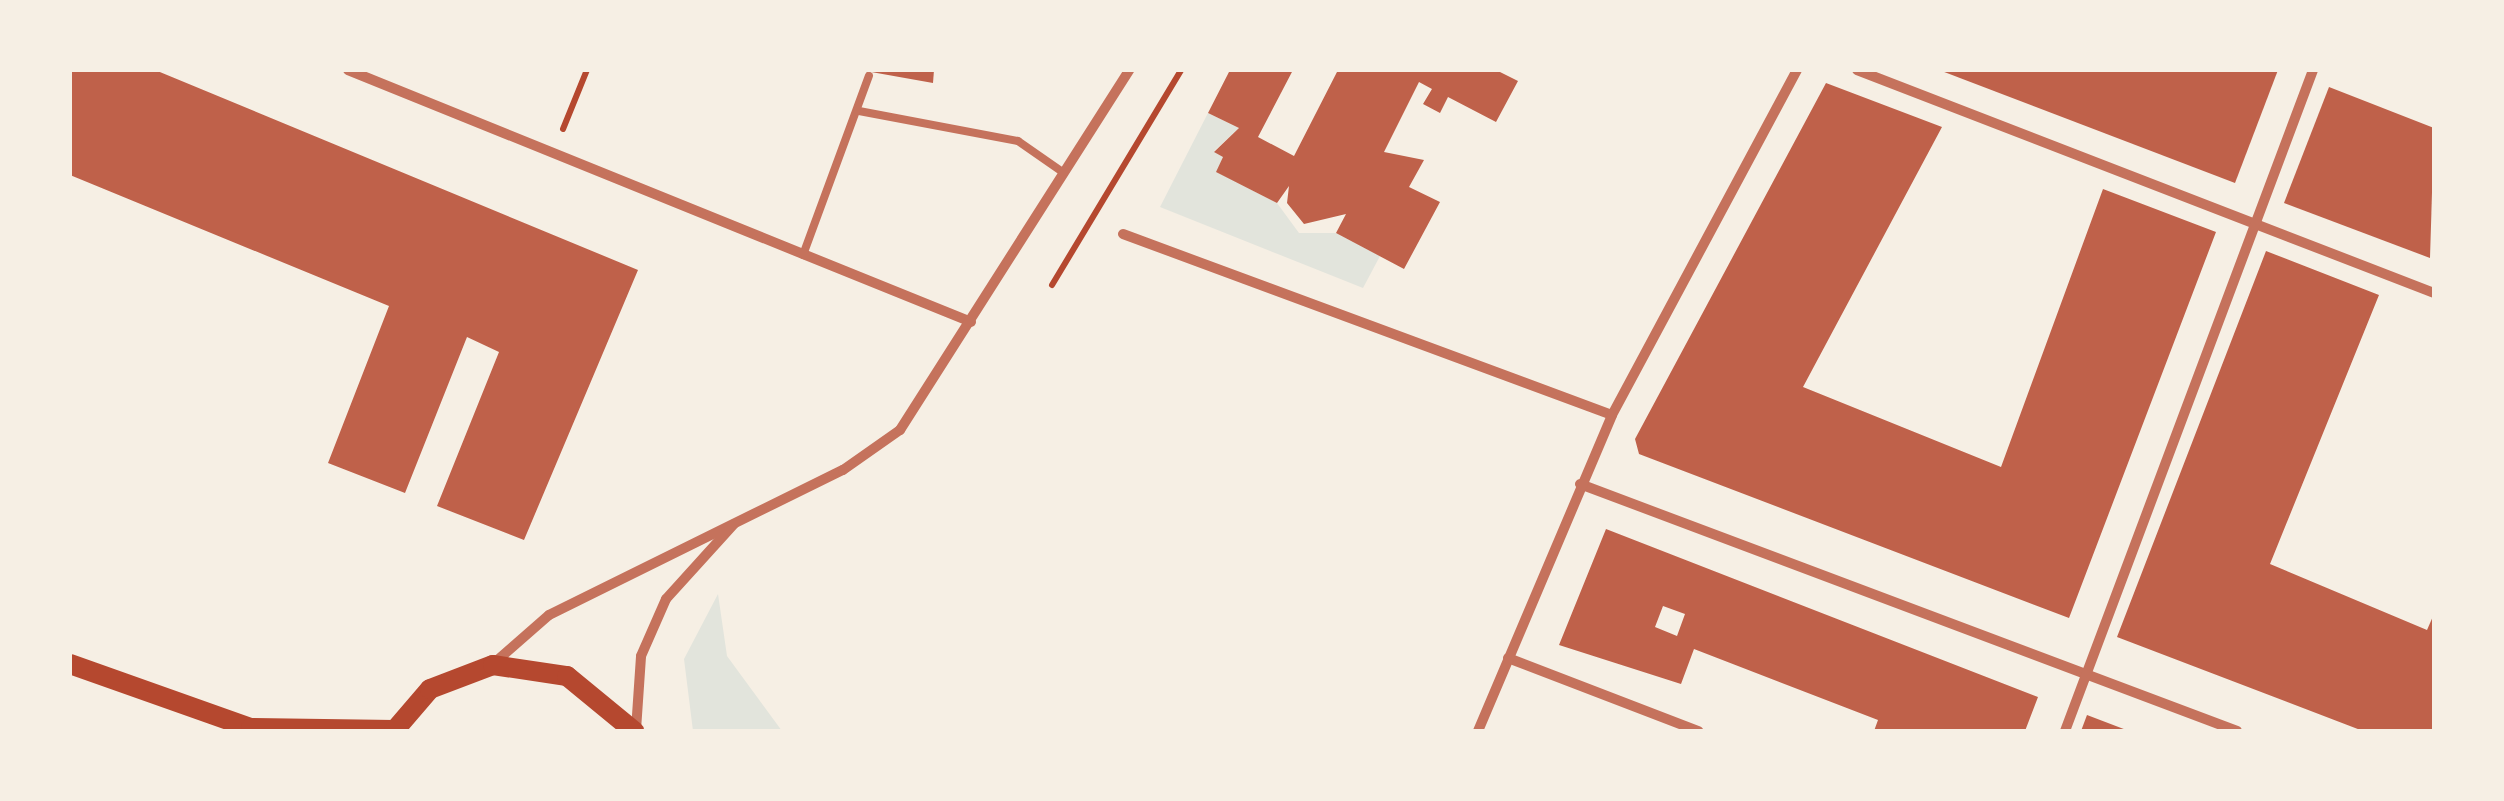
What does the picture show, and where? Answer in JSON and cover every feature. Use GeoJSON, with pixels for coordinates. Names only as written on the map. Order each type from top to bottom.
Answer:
{"type":"FeatureCollection","features":[{"type":"Feature","properties":{"kind":"main road"},"geometry":{"type":"LineString","coordinates":[[70,664],[251,728],[394,730],[430,689],[493,665],[567,676],[635,731]]}},
{"type":"Feature","properties":{"kind":"street"},"geometry":{"type":"LineString","coordinates":[[348,70],[970,322]]}},
{"type":"Feature","properties":{"kind":"street"},"geometry":{"type":"LineString","coordinates":[[493,665],[550,615],[740,517],[843,470],[900,430],[1129,70]]}},
{"type":"Feature","properties":{"kind":"street"},"geometry":{"type":"LineString","coordinates":[[1478,731],[1612,415],[1797,70]]}},
{"type":"Feature","properties":{"kind":"street"},"geometry":{"type":"LineString","coordinates":[[1857,70],[2434,293]]}},
{"type":"Feature","properties":{"kind":"street"},"geometry":{"type":"LineString","coordinates":[[2065,731],[2313,70]]}},
{"type":"Feature","properties":{"kind":"street"},"geometry":{"type":"LineString","coordinates":[[1123,234],[1612,415]]}},
{"type":"Feature","properties":{"kind":"street"},"geometry":{"type":"LineString","coordinates":[[1580,484],[2089,670],[2237,731]]}},
{"type":"Feature","properties":{"kind":"street"},"geometry":{"type":"LineString","coordinates":[[635,731],[642,656],[666,599],[740,517]]}},
{"type":"Feature","properties":{"kind":"street"},"geometry":{"type":"LineString","coordinates":[[1508,658],[1698,731]]}},
{"type":"Feature","properties":{"kind":"lane"},"geometry":{"type":"LineString","coordinates":[[803,255],[870,76]]}},
{"type":"Feature","properties":{"kind":"lane"},"geometry":{"type":"LineString","coordinates":[[859,111],[1018,141],[1064,173]]}},
{"type":"Feature","properties":{"kind":"path"},"geometry":{"type":"LineString","coordinates":[[552,155],[587,70]]}},
{"type":"Feature","properties":{"kind":"path"},"geometry":{"type":"LineString","coordinates":[[1052,285],[1181,70]]}},
{"type":"Feature","properties":{"kind":"shaded area"},"geometry":{"type":"Polygon","coordinates":[[[1208,113],[1239,128],[1214,151],[1223,157],[1217,172],[1277,203],[1299,233],[1336,233],[1380,256],[1363,288],[1160,207],[1208,113]]]}},
{"type":"Feature","properties":{"kind":"shaded area"},"geometry":{"type":"Polygon","coordinates":[[[718,594],[727,656],[782,731],[693,731],[684,659],[718,594]]]}},
{"type":"Feature","properties":{"kind":"building"},"geometry":{"type":"Polygon","coordinates":[[[70,70],[155,70],[638,270],[524,540],[437,506],[499,352],[467,337],[405,493],[328,463],[389,306],[70,175],[70,70]]]}},
{"type":"Feature","properties":{"kind":"building"},"geometry":{"type":"Polygon","coordinates":[[[860,70],[934,70],[933,83],[860,70]]]}},
{"type":"Feature","properties":{"kind":"building"},"geometry":{"type":"Polygon","coordinates":[[[1230,70],[1293,70],[1258,137],[1294,156],[1338,70],[1496,70],[1518,81],[1496,122],[1448,97],[1440,113],[1423,104],[1432,89],[1419,82],[1384,152],[1424,160],[1409,187],[1440,202],[1404,269],[1336,233],[1346,214],[1304,224],[1287,203],[1289,186],[1277,203],[1216,172],[1223,157],[1214,152],[1239,128],[1208,113],[1230,70]]]}},
{"type":"Feature","properties":{"kind":"building"},"geometry":{"type":"Polygon","coordinates":[[[1939,70],[2278,70],[2235,183],[1939,70]]]}},
{"type":"Feature","properties":{"kind":"building"},"geometry":{"type":"Polygon","coordinates":[[[1826,83],[1942,127],[1803,387],[2001,467],[2103,189],[2216,232],[2069,618],[1639,454],[1635,439],[1826,83]]]}},
{"type":"Feature","properties":{"kind":"building"},"geometry":{"type":"Polygon","coordinates":[[[2329,87],[2434,128],[2430,258],[2284,203],[2329,87]]]}},
{"type":"Feature","properties":{"kind":"building"},"geometry":{"type":"Polygon","coordinates":[[[2266,251],[2379,295],[2270,564],[2427,630],[2434,614],[2434,731],[2363,731],[2117,637],[2266,251]]]}},
{"type":"Feature","properties":{"kind":"building"},"geometry":{"type":"Polygon","coordinates":[[[1606,529],[2038,697],[2025,731],[1874,731],[1878,720],[1694,649],[1681,684],[1559,645],[1606,529]],[[1663,606],[1655,627],[1677,636],[1685,614],[1663,606]]]}},
{"type":"Feature","properties":{"kind":"building"},"geometry":{"type":"Polygon","coordinates":[[[2087,715],[2129,731],[2081,731],[2087,715]]]}}]}
